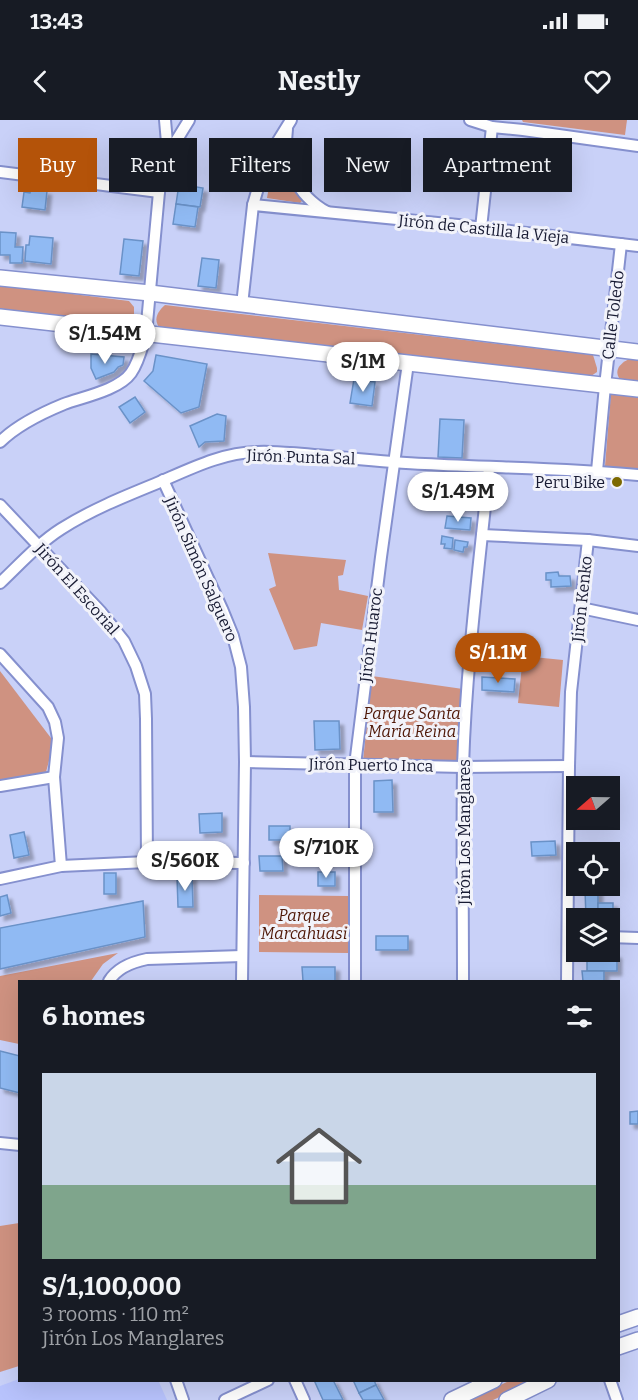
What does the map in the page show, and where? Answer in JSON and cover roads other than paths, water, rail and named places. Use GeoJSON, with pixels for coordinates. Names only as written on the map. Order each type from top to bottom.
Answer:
{"type":"FeatureCollection","features":[{"type":"Feature","properties":{"kind":"main road"},"geometry":{"type":"LineString","coordinates":[[0,278],[150,293],[638,352]]}},
{"type":"Feature","properties":{"kind":"main road"},"geometry":{"type":"LineString","coordinates":[[0,317],[638,389]]}},
{"type":"Feature","properties":{"kind":"main road"},"geometry":{"type":"LineString","coordinates":[[620,1323],[638,1317]]}},
{"type":"Feature","properties":{"kind":"main road"},"geometry":{"type":"LineString","coordinates":[[620,1346],[638,1340]]}},
{"type":"Feature","properties":{"kind":"main road"},"geometry":{"type":"LineString","coordinates":[[452,1400],[490,1382]]}},
{"type":"Feature","properties":{"kind":"main road"},"geometry":{"type":"LineString","coordinates":[[507,1400],[544,1382]]}},
{"type":"Feature","properties":{"kind":"street"},"geometry":{"type":"LineString","coordinates":[[165,120],[167,138]]}},
{"type":"Feature","properties":{"kind":"street"},"geometry":{"type":"LineString","coordinates":[[178,138],[189,120]]}},
{"type":"Feature","properties":{"kind":"street"},"geometry":{"type":"LineString","coordinates":[[470,120],[492,127],[638,146]]}},
{"type":"Feature","properties":{"kind":"street"},"geometry":{"type":"LineString","coordinates":[[242,305],[253,205],[270,154],[289,123]]}},
{"type":"Feature","properties":{"kind":"street"},"geometry":{"type":"LineString","coordinates":[[289,123],[285,141],[286,155],[295,181],[307,197],[329,213]]}},
{"type":"Feature","properties":{"kind":"street"},"geometry":{"type":"LineString","coordinates":[[481,228],[492,127]]}},
{"type":"Feature","properties":{"kind":"street"},"geometry":{"type":"LineString","coordinates":[[0,172],[109,186]]}},
{"type":"Feature","properties":{"kind":"street"},"geometry":{"type":"LineString","coordinates":[[0,442],[41,414],[119,383],[130,374],[139,357],[146,334],[159,192]]}},
{"type":"Feature","properties":{"kind":"street","name":"Jirón de Castilla la Vieja"},"geometry":{"type":"LineString","coordinates":[[253,205],[638,246]]}},
{"type":"Feature","properties":{"kind":"street","name":"Calle Toledo"},"geometry":{"type":"LineString","coordinates":[[597,471],[621,244]]}},
{"type":"Feature","properties":{"kind":"street","name":"Jirón Huaroc"},"geometry":{"type":"LineString","coordinates":[[355,980],[355,765],[408,363]]}},
{"type":"Feature","properties":{"kind":"street","name":"Jirón Punta Sal"},"geometry":{"type":"LineString","coordinates":[[0,583],[38,547],[85,515],[185,470],[226,456],[257,452],[489,468],[597,471],[638,475]]}},
{"type":"Feature","properties":{"kind":"street","name":"Jirón Los Manglares"},"geometry":{"type":"LineString","coordinates":[[463,980],[464,766],[472,631],[489,468]]}},
{"type":"Feature","properties":{"kind":"street","name":"Jirón Simón Salguero"},"geometry":{"type":"LineString","coordinates":[[162,480],[222,609],[242,667],[244,707],[242,980]]}},
{"type":"Feature","properties":{"kind":"street","name":"Jirón El Escorial"},"geometry":{"type":"LineString","coordinates":[[0,504],[101,612],[124,641],[136,666],[145,694],[147,862]]}},
{"type":"Feature","properties":{"kind":"street"},"geometry":{"type":"LineString","coordinates":[[482,535],[588,540],[638,546]]}},
{"type":"Feature","properties":{"kind":"street","name":"Jirón Kenko"},"geometry":{"type":"LineString","coordinates":[[572,908],[569,766],[571,692],[588,540]]}},
{"type":"Feature","properties":{"kind":"street"},"geometry":{"type":"LineString","coordinates":[[581,608],[638,620]]}},
{"type":"Feature","properties":{"kind":"street"},"geometry":{"type":"LineString","coordinates":[[0,654],[48,707],[55,722],[58,738],[54,777],[62,866]]}},
{"type":"Feature","properties":{"kind":"street","name":"Jirón Puerto Inca"},"geometry":{"type":"LineString","coordinates":[[244,762],[569,766]]}},
{"type":"Feature","properties":{"kind":"street"},"geometry":{"type":"LineString","coordinates":[[0,786],[54,777]]}},
{"type":"Feature","properties":{"kind":"street"},"geometry":{"type":"LineString","coordinates":[[0,879],[62,866],[147,862],[244,863]]}},
{"type":"Feature","properties":{"kind":"street"},"geometry":{"type":"LineString","coordinates":[[620,937],[638,938]]}},
{"type":"Feature","properties":{"kind":"street"},"geometry":{"type":"LineString","coordinates":[[110,980],[120,969],[136,961],[147,959],[242,956]]}},
{"type":"Feature","properties":{"kind":"street","name":"Jirón Kenko"},"geometry":{"type":"LineString","coordinates":[[567,980],[569,962]]}},
{"type":"Feature","properties":{"kind":"street"},"geometry":{"type":"LineString","coordinates":[[0,1143],[18,1145]]}},
{"type":"Feature","properties":{"kind":"street"},"geometry":{"type":"LineString","coordinates":[[177,1382],[183,1400]]}},
{"type":"Feature","properties":{"kind":"street"},"geometry":{"type":"LineString","coordinates":[[225,1400],[264,1382]]}},
{"type":"Feature","properties":{"kind":"street"},"geometry":{"type":"LineString","coordinates":[[296,1382],[304,1400]]}},
{"type":"Feature","properties":{"kind":"street"},"geometry":{"type":"LineString","coordinates":[[611,1382],[617,1400]]}},
{"type":"Feature","properties":{"kind":"place","name":"Peru Bike"},"geometry":{"type":"Point","coordinates":[617,482]}},
{"type":"Feature","properties":{"kind":"park label","name":"Parque Santa María Reina"},"geometry":{"type":"Point","coordinates":[412,722]}},
{"type":"Feature","properties":{"kind":"park label","name":"Parque Marcahuasi"},"geometry":{"type":"Point","coordinates":[304,924]}}]}
